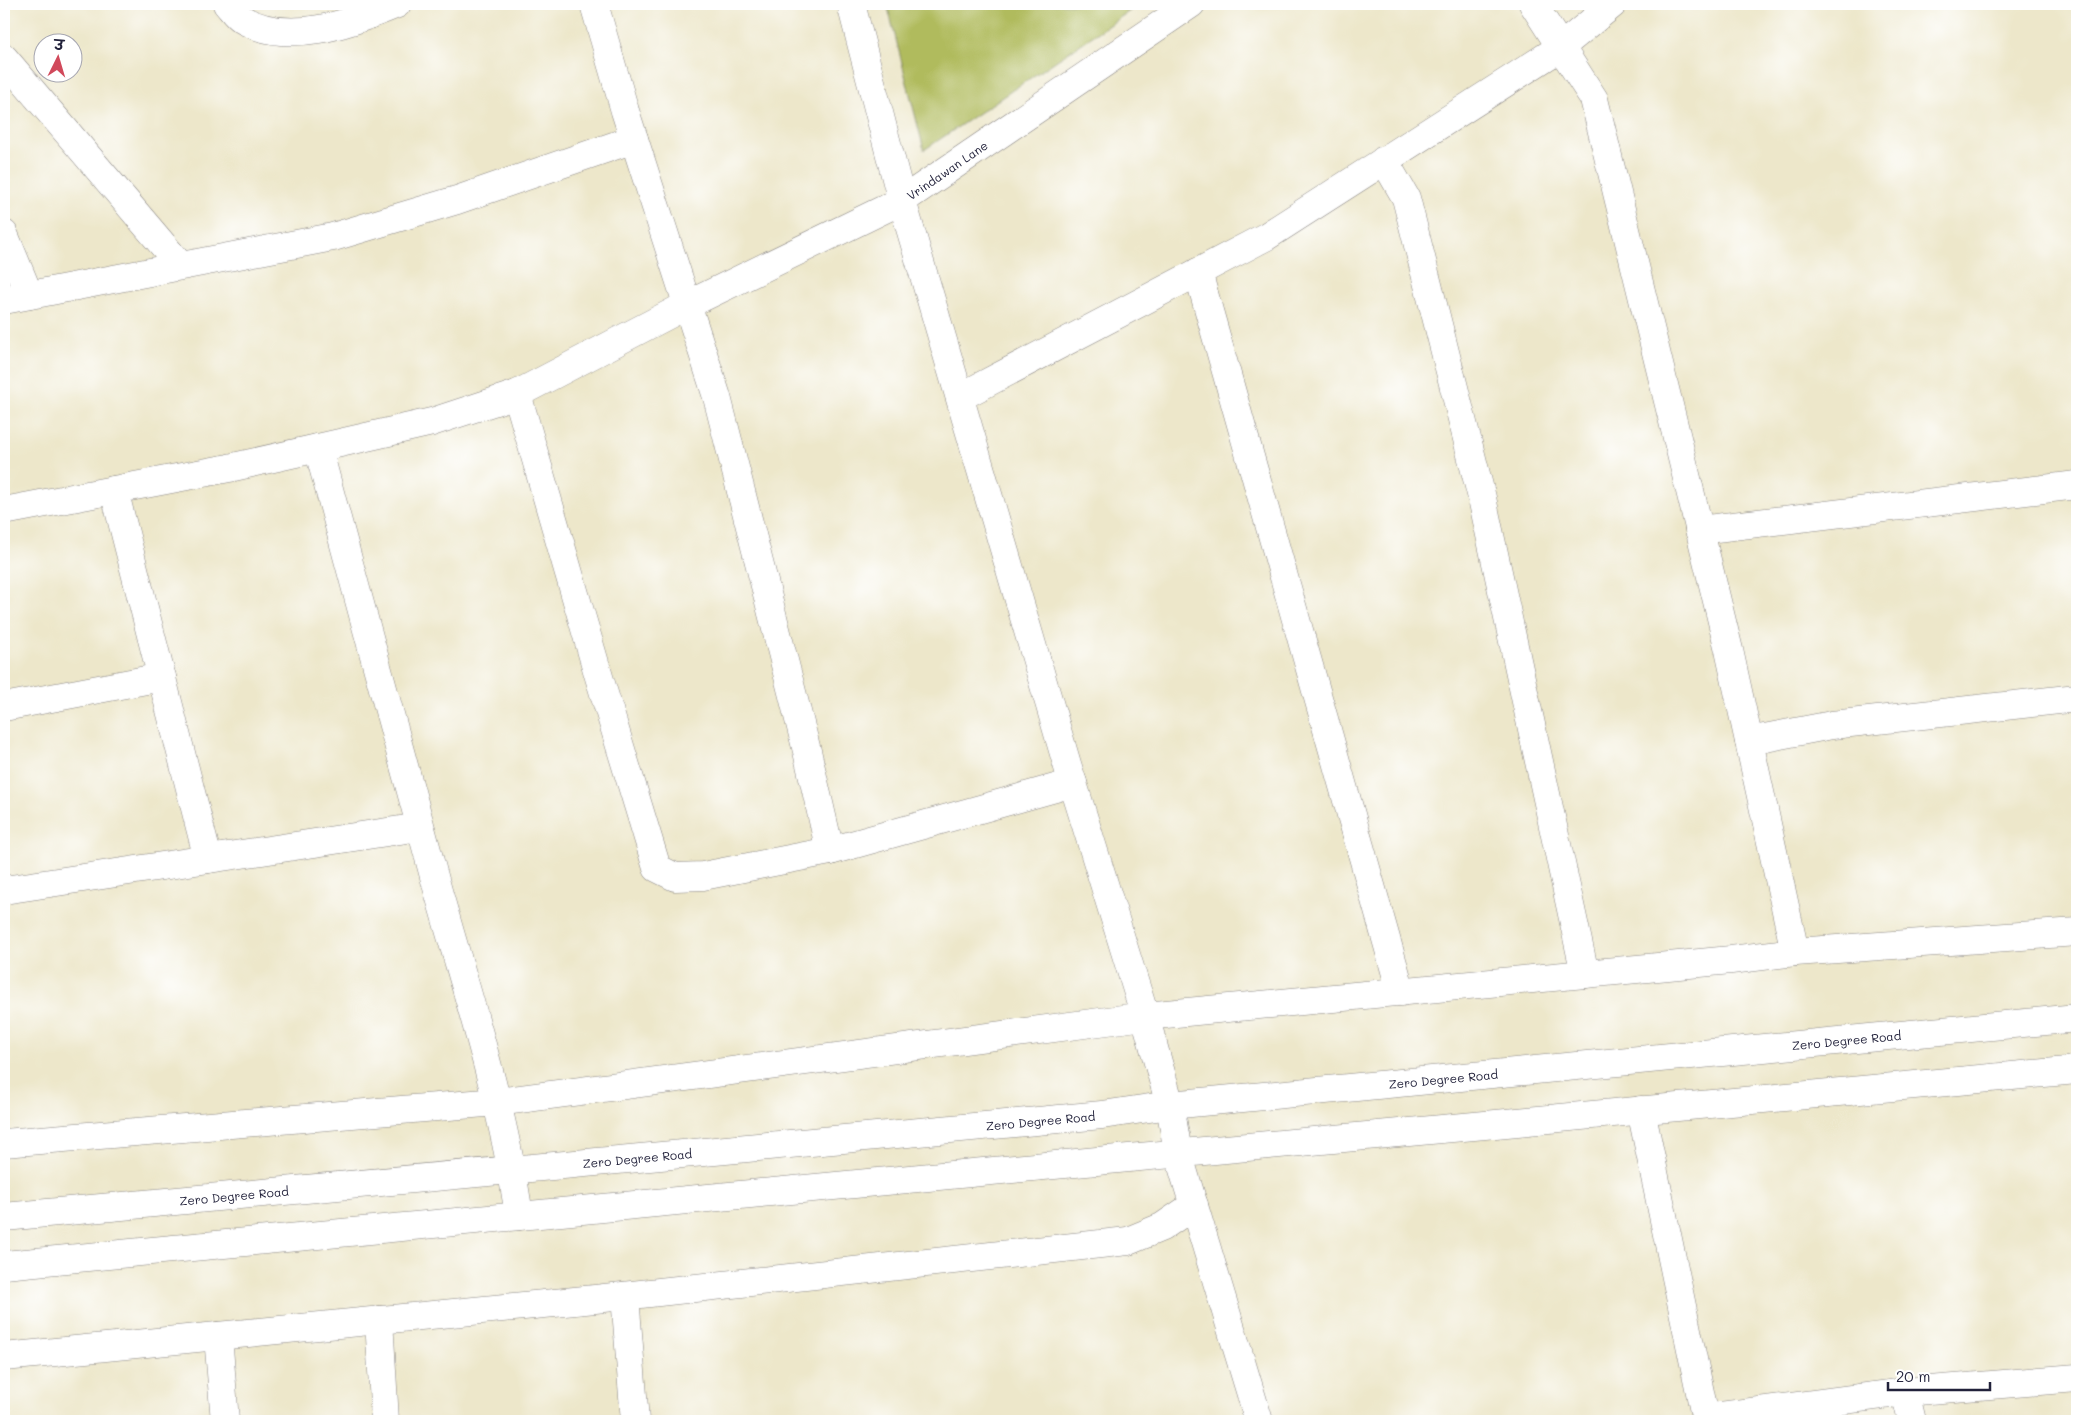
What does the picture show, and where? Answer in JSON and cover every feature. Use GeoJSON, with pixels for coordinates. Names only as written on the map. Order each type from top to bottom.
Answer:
{"type":"FeatureCollection","features":[{"type":"Feature","properties":{"kind":"street"},"geometry":{"type":"LineString","coordinates":[[227,4],[238,17],[263,29],[294,32],[322,28],[381,7]]}},
{"type":"Feature","properties":{"kind":"street"},"geometry":{"type":"LineString","coordinates":[[594,4],[634,140],[717,397],[807,751],[830,851]]}},
{"type":"Feature","properties":{"kind":"street"},"geometry":{"type":"LineString","coordinates":[[851,4],[902,200],[1073,783],[1145,1016],[1170,1105],[1178,1153],[1259,1421]]}},
{"type":"Feature","properties":{"kind":"street","name":"Vrindawan Lane"},"geometry":{"type":"LineString","coordinates":[[4,511],[229,468],[432,422],[517,394],[687,305],[902,200],[1191,4]]}},
{"type":"Feature","properties":{"kind":"street"},"geometry":{"type":"LineString","coordinates":[[1533,4],[1594,99],[1749,740],[1795,952]]}},
{"type":"Feature","properties":{"kind":"street"},"geometry":{"type":"LineString","coordinates":[[960,397],[1266,236],[1561,47],[1612,4]]}},
{"type":"Feature","properties":{"kind":"street"},"geometry":{"type":"LineString","coordinates":[[4,58],[180,264]]}},
{"type":"Feature","properties":{"kind":"street"},"geometry":{"type":"LineString","coordinates":[[4,234],[16,297],[180,264],[333,237],[457,200],[634,140]]}},
{"type":"Feature","properties":{"kind":"street"},"geometry":{"type":"LineString","coordinates":[[1384,160],[1406,198],[1480,488],[1585,974]]}},
{"type":"Feature","properties":{"kind":"street"},"geometry":{"type":"LineString","coordinates":[[1198,272],[1401,992]]}},
{"type":"Feature","properties":{"kind":"street"},"geometry":{"type":"LineString","coordinates":[[517,394],[657,868],[675,877],[703,876],[830,851],[1073,783]]}},
{"type":"Feature","properties":{"kind":"street"},"geometry":{"type":"LineString","coordinates":[[318,448],[420,827],[497,1102],[512,1170],[519,1216]]}},
{"type":"Feature","properties":{"kind":"street"},"geometry":{"type":"LineString","coordinates":[[1699,530],[2077,485]]}},
{"type":"Feature","properties":{"kind":"street"},"geometry":{"type":"LineString","coordinates":[[114,490],[208,859]]}},
{"type":"Feature","properties":{"kind":"street"},"geometry":{"type":"LineString","coordinates":[[4,707],[162,677]]}},
{"type":"Feature","properties":{"kind":"street"},"geometry":{"type":"LineString","coordinates":[[1749,740],[1832,725],[2077,698]]}},
{"type":"Feature","properties":{"kind":"street"},"geometry":{"type":"LineString","coordinates":[[4,890],[420,827]]}},
{"type":"Feature","properties":{"kind":"street"},"geometry":{"type":"LineString","coordinates":[[4,1143],[497,1102],[1145,1016],[1731,960],[1795,952],[2077,932]]}},
{"type":"Feature","properties":{"kind":"street","name":"Zero Degree Road"},"geometry":{"type":"LineString","coordinates":[[4,1217],[1102,1115],[1170,1105],[2077,1018]]}},
{"type":"Feature","properties":{"kind":"street"},"geometry":{"type":"LineString","coordinates":[[4,1265],[1178,1153],[2077,1070]]}},
{"type":"Feature","properties":{"kind":"street"},"geometry":{"type":"LineString","coordinates":[[1641,1110],[1706,1420],[1906,1392],[2077,1378]]}},
{"type":"Feature","properties":{"kind":"street"},"geometry":{"type":"LineString","coordinates":[[4,1357],[625,1296],[1128,1241],[1162,1226],[1194,1205]]}},
{"type":"Feature","properties":{"kind":"street"},"geometry":{"type":"LineString","coordinates":[[625,1296],[635,1421]]}},
{"type":"Feature","properties":{"kind":"street"},"geometry":{"type":"LineString","coordinates":[[379,1320],[386,1421]]}},
{"type":"Feature","properties":{"kind":"street"},"geometry":{"type":"LineString","coordinates":[[218,1336],[225,1421]]}},
{"type":"Feature","properties":{"kind":"street"},"geometry":{"type":"LineString","coordinates":[[1906,1392],[1912,1421]]}},
{"type":"Feature","properties":{"kind":"green space"},"geometry":{"type":"Polygon","coordinates":[[[887,4],[1140,4],[924,150],[887,4]]]}}]}
